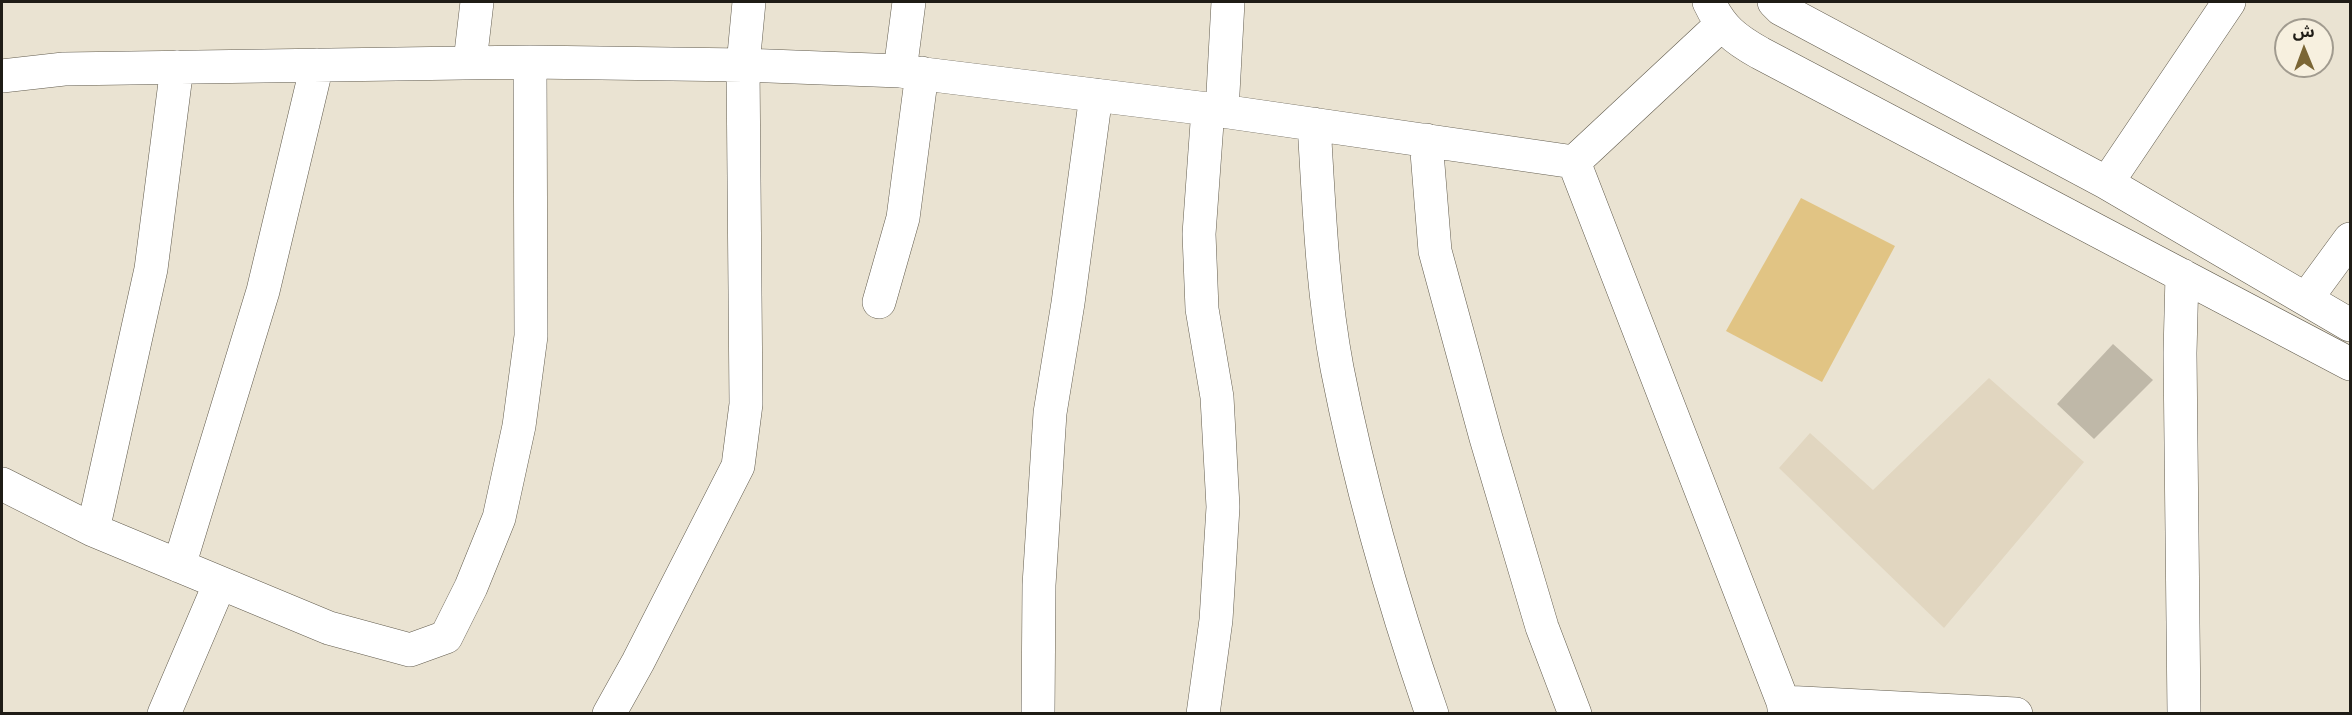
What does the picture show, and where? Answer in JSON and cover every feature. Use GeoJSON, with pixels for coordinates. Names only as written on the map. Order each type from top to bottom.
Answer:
{"type":"FeatureCollection","features":[{"type":"Feature","properties":{"kind":"street"},"geometry":{"type":"LineString","coordinates":[[470,62],[477,2]]}},
{"type":"Feature","properties":{"kind":"street"},"geometry":{"type":"LineString","coordinates":[[609,714],[738,466],[746,404],[743,65],[749,2]]}},
{"type":"Feature","properties":{"kind":"street"},"geometry":{"type":"LineString","coordinates":[[879,302],[903,218],[911,72],[909,2]]}},
{"type":"Feature","properties":{"kind":"street"},"geometry":{"type":"LineString","coordinates":[[1203,714],[1216,620],[1223,507],[1217,397],[1202,309],[1199,234],[1228,2]]}},
{"type":"Feature","properties":{"kind":"street"},"geometry":{"type":"LineString","coordinates":[[1774,2],[1781,9],[2107,183],[2350,325]]}},
{"type":"Feature","properties":{"kind":"street"},"geometry":{"type":"LineString","coordinates":[[2107,183],[2229,2]]}},
{"type":"Feature","properties":{"kind":"street"},"geometry":{"type":"LineString","coordinates":[[1574,162],[1716,13],[1736,39],[1760,53],[2350,364]]}},
{"type":"Feature","properties":{"kind":"street"},"geometry":{"type":"LineString","coordinates":[[2,75],[64,69],[470,62],[743,65],[911,72],[1215,110],[1574,162]]}},
{"type":"Feature","properties":{"kind":"street"},"geometry":{"type":"LineString","coordinates":[[2,484],[93,530],[329,628],[410,650],[446,637],[471,587],[499,518],[519,426],[531,336],[530,63]]}},
{"type":"Feature","properties":{"kind":"street"},"geometry":{"type":"LineString","coordinates":[[179,566],[263,291],[317,65]]}},
{"type":"Feature","properties":{"kind":"street"},"geometry":{"type":"LineString","coordinates":[[93,530],[151,269],[177,68]]}},
{"type":"Feature","properties":{"kind":"street"},"geometry":{"type":"LineString","coordinates":[[1038,714],[1039,585],[1050,412],[1068,303],[1096,95]]}},
{"type":"Feature","properties":{"kind":"street"},"geometry":{"type":"LineString","coordinates":[[1314,124],[1323,272],[1337,367],[1366,495],[1399,619],[1432,714]]}},
{"type":"Feature","properties":{"kind":"street"},"geometry":{"type":"LineString","coordinates":[[1426,140],[1435,251],[1486,438],[1542,627],[1575,714]]}},
{"type":"Feature","properties":{"kind":"street"},"geometry":{"type":"LineString","coordinates":[[1574,162],[1784,708],[2016,714]]}},
{"type":"Feature","properties":{"kind":"street"},"geometry":{"type":"LineString","coordinates":[[2306,299],[2350,239]]}},
{"type":"Feature","properties":{"kind":"street"},"geometry":{"type":"LineString","coordinates":[[2182,275],[2180,353],[2184,714]]}},
{"type":"Feature","properties":{"kind":"street"},"geometry":{"type":"LineString","coordinates":[[164,714],[220,583]]}},
{"type":"Feature","properties":{"kind":"shaded area"},"geometry":{"type":"Polygon","coordinates":[[[1801,198],[1895,246],[1822,382],[1726,331],[1801,198]]]}},
{"type":"Feature","properties":{"kind":"shaded area"},"geometry":{"type":"Polygon","coordinates":[[[1989,378],[2084,462],[1944,628],[1779,468],[1810,433],[1873,490],[1989,378]]]}},
{"type":"Feature","properties":{"kind":"building"},"geometry":{"type":"Polygon","coordinates":[[[2113,344],[2153,380],[2094,439],[2057,404],[2113,344]]]}}]}
